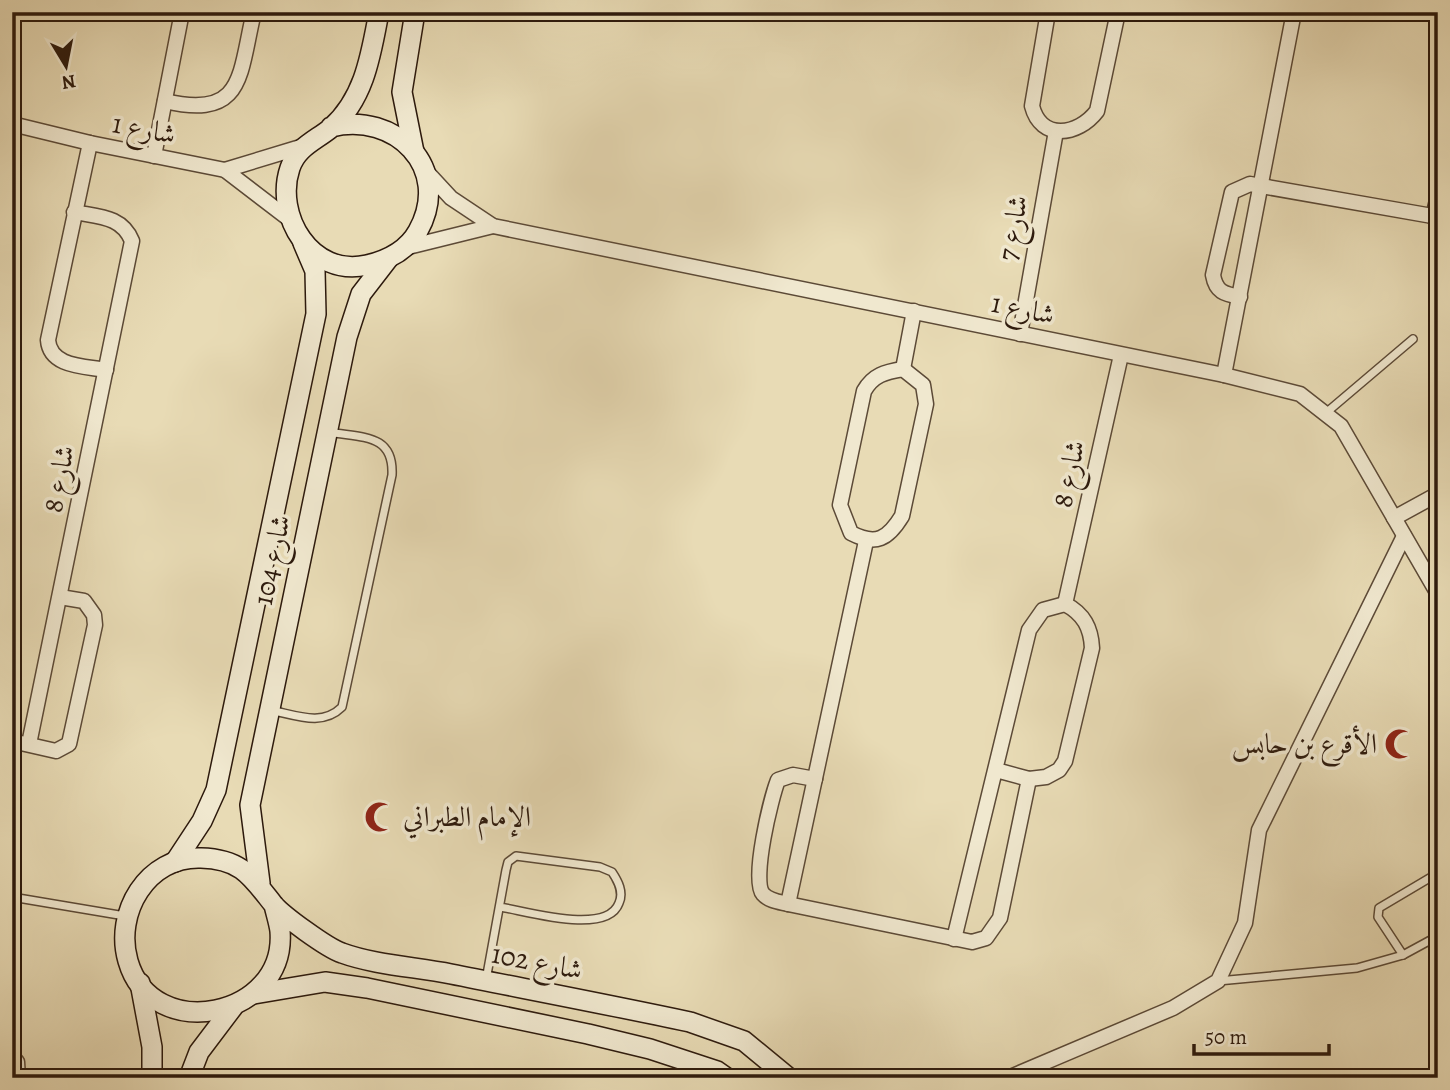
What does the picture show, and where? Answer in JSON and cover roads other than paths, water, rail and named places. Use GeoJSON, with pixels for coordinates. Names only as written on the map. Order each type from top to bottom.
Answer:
{"type":"FeatureCollection","features":[{"type":"Feature","properties":{"kind":"street"},"geometry":{"type":"LineString","coordinates":[[154,156],[182,12]]}},
{"type":"Feature","properties":{"kind":"street"},"geometry":{"type":"LineString","coordinates":[[165,101],[191,107],[206,106],[230,94],[237,84],[254,12]]}},
{"type":"Feature","properties":{"kind":"street"},"geometry":{"type":"LineString","coordinates":[[379,12],[367,72],[353,102],[331,128],[304,146],[291,166],[285,193],[289,219],[303,243],[322,257],[343,265],[362,266],[396,254],[418,232],[427,210],[428,189],[402,92],[415,12]]}},
{"type":"Feature","properties":{"kind":"street"},"geometry":{"type":"LineString","coordinates":[[1048,12],[1032,106],[1035,119],[1043,127],[1056,131],[1078,129],[1097,111],[1118,12]]}},
{"type":"Feature","properties":{"kind":"street"},"geometry":{"type":"LineString","coordinates":[[1224,375],[1263,187],[1294,12]]}},
{"type":"Feature","properties":{"kind":"street"},"geometry":{"type":"LineString","coordinates":[[331,128],[364,123],[385,129],[401,138],[419,161]]}},
{"type":"Feature","properties":{"kind":"street","name":"شارع 1"},"geometry":{"type":"LineString","coordinates":[[12,124],[90,144],[225,170],[289,219]]}},
{"type":"Feature","properties":{"kind":"street","name":"شارع 7"},"geometry":{"type":"LineString","coordinates":[[1020,334],[1056,131]]}},
{"type":"Feature","properties":{"kind":"street"},"geometry":{"type":"LineString","coordinates":[[90,144],[48,340],[49,350],[57,360],[106,370]]}},
{"type":"Feature","properties":{"kind":"street","name":"شارع 1"},"geometry":{"type":"LineString","coordinates":[[225,170],[304,146]]}},
{"type":"Feature","properties":{"kind":"street","name":"شارع 1"},"geometry":{"type":"LineString","coordinates":[[419,161],[452,198],[494,226],[1224,375],[1300,394],[1327,412],[1341,426],[1438,594]]}},
{"type":"Feature","properties":{"kind":"street"},"geometry":{"type":"LineString","coordinates":[[1240,297],[1221,293],[1214,285],[1213,275],[1232,192],[1250,184],[1435,217],[1438,196]]}},
{"type":"Feature","properties":{"kind":"street","name":"شارع 8"},"geometry":{"type":"LineString","coordinates":[[29,744],[132,241],[127,228],[119,221],[74,212]]}},
{"type":"Feature","properties":{"kind":"street","name":"شارع 1"},"geometry":{"type":"LineString","coordinates":[[396,254],[494,226]]}},
{"type":"Feature","properties":{"kind":"street","name":"شارع 104"},"geometry":{"type":"LineString","coordinates":[[175,862],[202,821],[216,790],[316,314],[315,271],[303,243]]}},
{"type":"Feature","properties":{"kind":"street","name":"شارع 104"},"geometry":{"type":"LineString","coordinates":[[260,883],[250,805],[346,337],[361,294],[396,254]]}},
{"type":"Feature","properties":{"kind":"street"},"geometry":{"type":"LineString","coordinates":[[903,369],[915,312]]}},
{"type":"Feature","properties":{"kind":"street","name":"شارع 8"},"geometry":{"type":"LineString","coordinates":[[1065,604],[1121,355]]}},
{"type":"Feature","properties":{"kind":"street"},"geometry":{"type":"LineString","coordinates":[[903,369],[923,386],[926,404],[902,516],[893,530],[882,538],[866,541],[851,533],[840,505],[864,391],[870,380],[880,374],[903,369]]}},
{"type":"Feature","properties":{"kind":"street"},"geometry":{"type":"LineString","coordinates":[[1394,517],[1438,494]]}},
{"type":"Feature","properties":{"kind":"street"},"geometry":{"type":"LineString","coordinates":[[1008,1078],[1172,1008],[1218,982],[1245,923],[1259,830],[1404,536]]}},
{"type":"Feature","properties":{"kind":"street"},"geometry":{"type":"LineString","coordinates":[[788,904],[866,541]]}},
{"type":"Feature","properties":{"kind":"street"},"geometry":{"type":"LineString","coordinates":[[12,741],[56,751],[69,744],[95,625],[94,615],[84,601],[60,597]]}},
{"type":"Feature","properties":{"kind":"street"},"geometry":{"type":"LineString","coordinates":[[954,939],[1028,630],[1043,610],[1065,604],[1085,620],[1091,634],[1092,648],[1065,761],[1046,777],[1029,779],[996,770]]}},
{"type":"Feature","properties":{"kind":"street"},"geometry":{"type":"LineString","coordinates":[[815,779],[787,776],[778,780],[757,876],[763,894],[788,904],[972,942],[986,937],[1000,918],[1029,779]]}},
{"type":"Feature","properties":{"kind":"street"},"geometry":{"type":"LineString","coordinates":[[254,994],[269,975],[278,953],[280,932],[274,905],[260,883],[241,868],[218,859],[198,857],[175,862],[151,876],[134,895],[125,916],[123,940],[129,964],[140,983],[157,1000],[176,1009],[209,1013],[233,1007],[254,994],[292,986],[335,983],[650,1049],[717,1071],[727,1078]]}},
{"type":"Feature","properties":{"kind":"street","name":"شارع 102"},"geometry":{"type":"LineString","coordinates":[[274,905],[340,953],[595,1001],[690,1022],[744,1041],[789,1078]]}},
{"type":"Feature","properties":{"kind":"street"},"geometry":{"type":"LineString","coordinates":[[140,983],[152,1047],[152,1078]]}},
{"type":"Feature","properties":{"kind":"street"},"geometry":{"type":"LineString","coordinates":[[588,1034],[599,1020],[595,1001]]}},
{"type":"Feature","properties":{"kind":"street"},"geometry":{"type":"LineString","coordinates":[[190,1078],[199,1052],[233,1007]]}},
{"type":"Feature","properties":{"kind":"street"},"geometry":{"type":"LineString","coordinates":[[12,1056],[17,1062],[18,1078]]}},
{"type":"Feature","properties":{"kind":"lane"},"geometry":{"type":"LineString","coordinates":[[1327,412],[1413,339]]}},
{"type":"Feature","properties":{"kind":"lane"},"geometry":{"type":"LineString","coordinates":[[270,709],[318,719],[332,717],[342,707],[392,475],[393,457],[387,448],[372,440],[327,432]]}},
{"type":"Feature","properties":{"kind":"lane"},"geometry":{"type":"LineString","coordinates":[[486,981],[500,907],[509,862],[516,856],[600,867],[612,872],[621,891],[618,908],[611,915],[599,919],[583,921],[500,907]]}},
{"type":"Feature","properties":{"kind":"lane"},"geometry":{"type":"LineString","coordinates":[[1403,956],[1378,917],[1379,908],[1438,873]]}},
{"type":"Feature","properties":{"kind":"lane"},"geometry":{"type":"LineString","coordinates":[[12,897],[125,916]]}},
{"type":"Feature","properties":{"kind":"lane"},"geometry":{"type":"LineString","coordinates":[[1218,982],[1357,968],[1403,956],[1438,936]]}},
{"type":"Feature","properties":{"kind":"place","name":"الأقرع بن حابس"},"geometry":{"type":"Point","coordinates":[1400,744]}},
{"type":"Feature","properties":{"kind":"place","name":"الإمام الطبراني"},"geometry":{"type":"Point","coordinates":[380,817]}}]}
